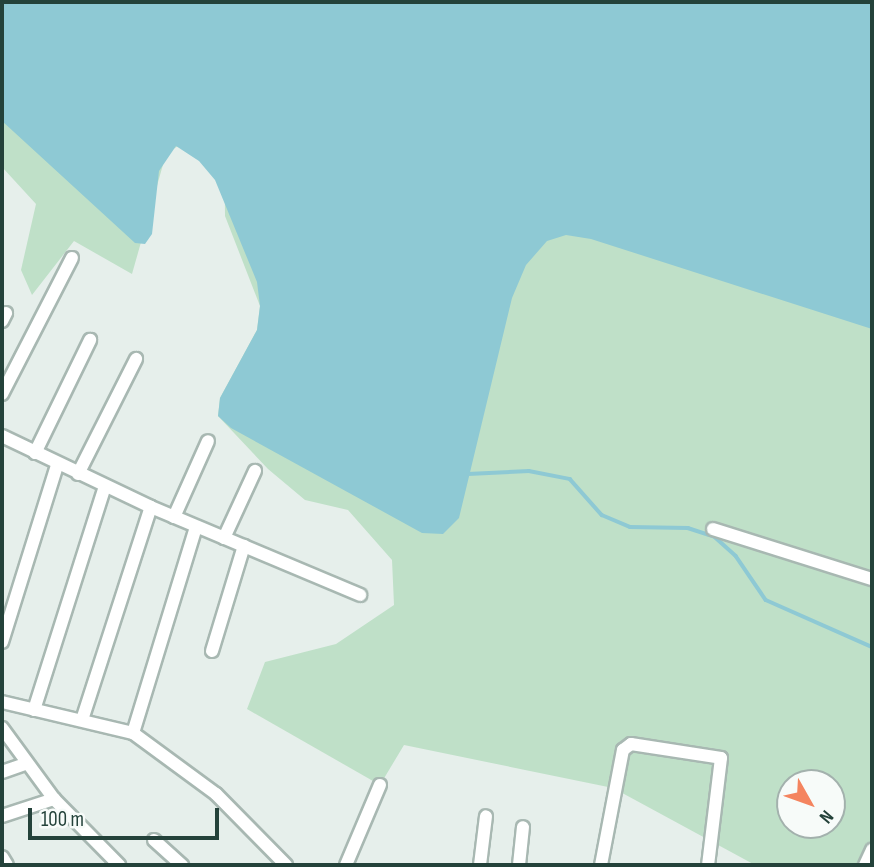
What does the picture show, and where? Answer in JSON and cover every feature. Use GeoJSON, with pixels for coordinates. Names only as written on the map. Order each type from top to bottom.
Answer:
{"type":"FeatureCollection","features":[{"type":"Feature","properties":{"kind":"street"},"geometry":{"type":"LineString","coordinates":[[2,394],[72,258]]}},
{"type":"Feature","properties":{"kind":"street"},"geometry":{"type":"LineString","coordinates":[[35,453],[90,340]]}},
{"type":"Feature","properties":{"kind":"street"},"geometry":{"type":"LineString","coordinates":[[78,474],[136,359]]}},
{"type":"Feature","properties":{"kind":"street"},"geometry":{"type":"LineString","coordinates":[[2,436],[57,465],[196,527],[360,595]]}},
{"type":"Feature","properties":{"kind":"street"},"geometry":{"type":"LineString","coordinates":[[174,517],[208,441]]}},
{"type":"Feature","properties":{"kind":"street"},"geometry":{"type":"LineString","coordinates":[[2,642],[57,465]]}},
{"type":"Feature","properties":{"kind":"street"},"geometry":{"type":"LineString","coordinates":[[224,538],[254,471]]}},
{"type":"Feature","properties":{"kind":"street"},"geometry":{"type":"LineString","coordinates":[[34,710],[105,486]]}},
{"type":"Feature","properties":{"kind":"street"},"geometry":{"type":"LineString","coordinates":[[82,720],[151,507]]}},
{"type":"Feature","properties":{"kind":"street"},"geometry":{"type":"LineString","coordinates":[[133,733],[196,527]]}},
{"type":"Feature","properties":{"kind":"street"},"geometry":{"type":"LineString","coordinates":[[713,529],[872,579]]}},
{"type":"Feature","properties":{"kind":"street"},"geometry":{"type":"LineString","coordinates":[[212,651],[244,546]]}},
{"type":"Feature","properties":{"kind":"street"},"geometry":{"type":"LineString","coordinates":[[2,702],[133,733],[216,794],[286,865]]}},
{"type":"Feature","properties":{"kind":"street"},"geometry":{"type":"LineString","coordinates":[[2,728],[25,764],[54,800],[119,865]]}},
{"type":"Feature","properties":{"kind":"street"},"geometry":{"type":"LineString","coordinates":[[601,865],[620,763],[625,747],[631,744],[722,761],[708,865]]}},
{"type":"Feature","properties":{"kind":"street"},"geometry":{"type":"LineString","coordinates":[[2,772],[25,764]]}},
{"type":"Feature","properties":{"kind":"street"},"geometry":{"type":"LineString","coordinates":[[345,865],[380,785]]}},
{"type":"Feature","properties":{"kind":"street"},"geometry":{"type":"LineString","coordinates":[[2,816],[54,800]]}},
{"type":"Feature","properties":{"kind":"street"},"geometry":{"type":"LineString","coordinates":[[480,865],[486,816]]}},
{"type":"Feature","properties":{"kind":"street"},"geometry":{"type":"LineString","coordinates":[[519,865],[523,827]]}},
{"type":"Feature","properties":{"kind":"street"},"geometry":{"type":"LineString","coordinates":[[154,839],[182,865]]}},
{"type":"Feature","properties":{"kind":"street"},"geometry":{"type":"LineString","coordinates":[[865,865],[872,850]]}},
{"type":"Feature","properties":{"kind":"street"},"geometry":{"type":"LineString","coordinates":[[2,857],[7,865]]}},
{"type":"Feature","properties":{"kind":"green space"},"geometry":{"type":"Polygon","coordinates":[[[2,2],[872,2],[872,865],[755,865],[613,788],[404,745],[380,785],[247,709],[265,662],[336,644],[394,605],[392,560],[348,510],[305,500],[268,469],[218,416],[220,398],[257,330],[260,306],[225,216],[224,115],[166,154],[132,274],[74,241],[32,295],[21,270],[36,204],[2,167],[2,2]]]}},
{"type":"Feature","properties":{"kind":"water"},"geometry":{"type":"Polygon","coordinates":[[[2,2],[872,2],[872,329],[591,239],[566,235],[547,241],[526,265],[512,298],[459,518],[443,534],[422,533],[231,428],[218,416],[220,398],[257,330],[260,306],[257,282],[215,180],[199,161],[176,146],[159,171],[152,234],[145,244],[135,243],[2,121],[2,2]]]}},
{"type":"Feature","properties":{"kind":"waterway"},"geometry":{"type":"LineString","coordinates":[[468,474],[529,471],[570,479],[602,515],[630,527],[688,528],[715,537],[736,556],[766,600],[872,647]]}}]}
